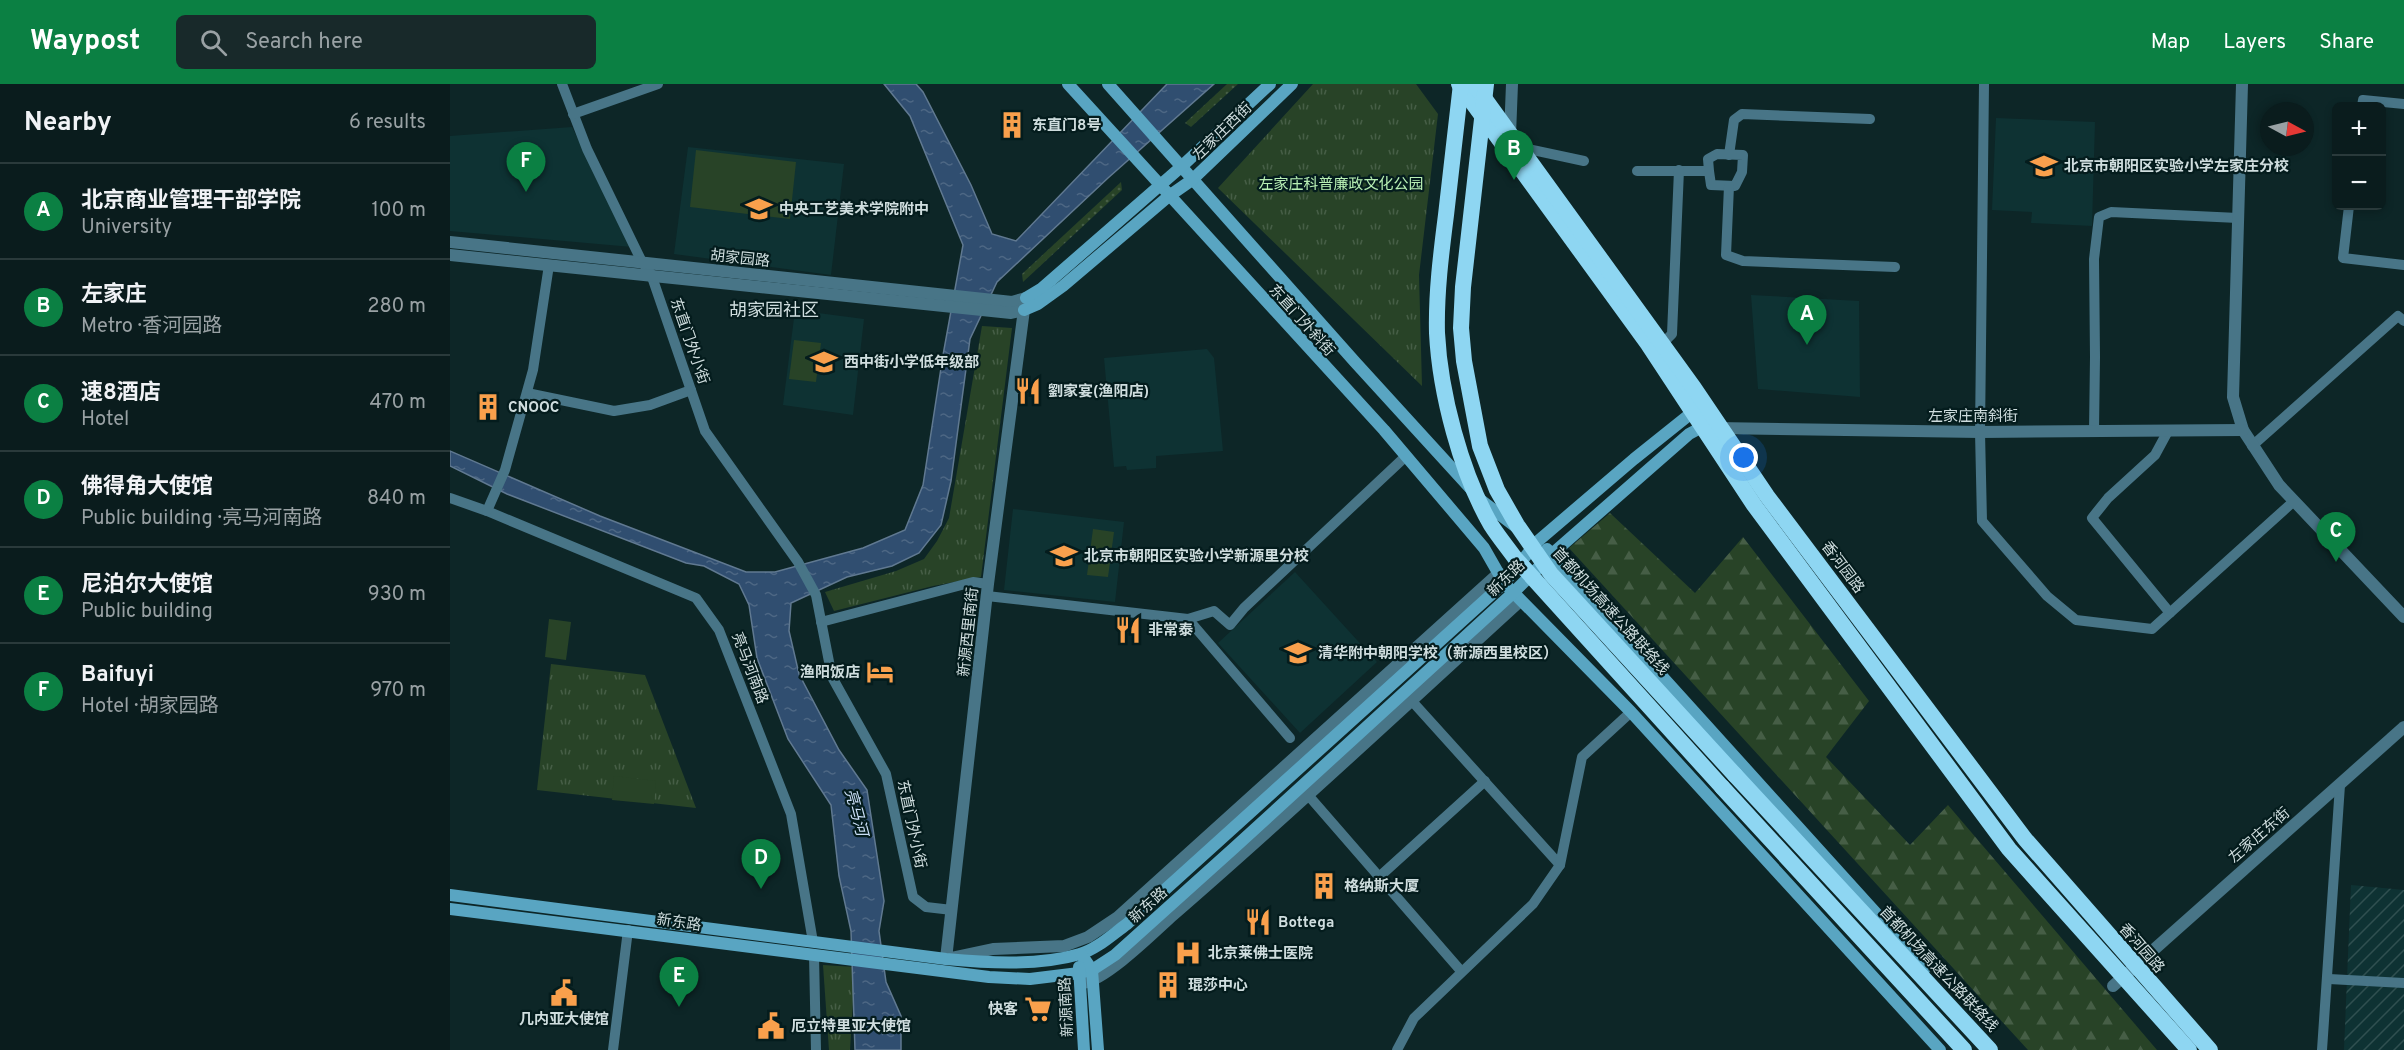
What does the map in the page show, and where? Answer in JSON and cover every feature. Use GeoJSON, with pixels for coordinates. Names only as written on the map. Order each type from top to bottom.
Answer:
{"type":"FeatureCollection","features":[{"type":"Feature","properties":{"kind":"highway","name":"香河园路"},"geometry":{"type":"LineString","coordinates":[[1460,84],[1648,344],[1699,408],[1722,429],[1767,496],[2025,839],[2123,976],[2210,1050]]}},
{"type":"Feature","properties":{"kind":"highway"},"geometry":{"type":"LineString","coordinates":[[1460,84],[1443,240],[1437,334],[1446,400],[1455,434],[1471,480],[1491,524],[1515,558],[1964,1050]]}},
{"type":"Feature","properties":{"kind":"highway","name":"香河园路"},"geometry":{"type":"LineString","coordinates":[[1474,84],[1662,344],[1699,408],[1702,427],[1754,504],[2009,849],[2189,1050]]}},
{"type":"Feature","properties":{"kind":"highway","name":"首都机场高速公路联络线"},"geometry":{"type":"LineString","coordinates":[[1486,84],[1463,287],[1461,328],[1467,383],[1480,446],[1497,490],[1517,525],[1551,574],[1990,1050]]}},
{"type":"Feature","properties":{"kind":"main road","name":"东直门外斜街"},"geometry":{"type":"LineString","coordinates":[[1068,84],[1406,456],[1484,548],[1502,578],[1517,597],[1631,712],[1940,1050]]}},
{"type":"Feature","properties":{"kind":"main road","name":"东直门外斜街"},"geometry":{"type":"LineString","coordinates":[[1108,84],[1485,505],[1538,541],[1552,554],[1913,954],[1960,1018]]}},
{"type":"Feature","properties":{"kind":"main road","name":"左家庄西街"},"geometry":{"type":"LineString","coordinates":[[1159,185],[1270,84]]}},
{"type":"Feature","properties":{"kind":"main road","name":"左家庄西街"},"geometry":{"type":"LineString","coordinates":[[1169,196],[1192,180],[1292,84]]}},
{"type":"Feature","properties":{"kind":"main road"},"geometry":{"type":"LineString","coordinates":[[1025,304],[1159,185]]}},
{"type":"Feature","properties":{"kind":"main road"},"geometry":{"type":"LineString","coordinates":[[1025,304],[1038,304],[1063,286],[1169,196]]}},
{"type":"Feature","properties":{"kind":"main road"},"geometry":{"type":"LineString","coordinates":[[1538,541],[1634,459],[1699,408]]}},
{"type":"Feature","properties":{"kind":"main road","name":"新东路"},"geometry":{"type":"LineString","coordinates":[[450,895],[837,945],[989,977],[1030,979],[1092,976],[1517,597],[1552,554],[1689,434],[1702,427]]}},
{"type":"Feature","properties":{"kind":"main road","name":"新东路"},"geometry":{"type":"LineString","coordinates":[[450,909],[837,958],[946,959],[991,963],[1029,962],[1081,954],[1103,942],[1136,916],[1502,578],[1538,541]]}},
{"type":"Feature","properties":{"kind":"main road","name":"新源南路"},"geometry":{"type":"LineString","coordinates":[[1081,954],[1092,976],[1098,1050]]}},
{"type":"Feature","properties":{"kind":"main road","name":"新源南路"},"geometry":{"type":"LineString","coordinates":[[1081,954],[1079,978],[1084,1050]]}},
{"type":"Feature","properties":{"kind":"street","name":"东直门外小街"},"geometry":{"type":"LineString","coordinates":[[562,84],[586,148],[642,262],[651,274],[705,431],[798,562],[816,595],[832,676],[886,774],[900,849],[913,897],[927,907],[951,910]]}},
{"type":"Feature","properties":{"kind":"street"},"geometry":{"type":"LineString","coordinates":[[573,114],[658,84]]}},
{"type":"Feature","properties":{"kind":"street"},"geometry":{"type":"LineString","coordinates":[[1512,84],[1514,141],[1584,161]]}},
{"type":"Feature","properties":{"kind":"street"},"geometry":{"type":"LineString","coordinates":[[1984,84],[1980,432],[1982,521],[2047,596],[2076,620],[2152,629],[2294,501]]}},
{"type":"Feature","properties":{"kind":"street"},"geometry":{"type":"LineString","coordinates":[[2242,84],[2233,397],[2243,430],[2279,485],[2404,617]]}},
{"type":"Feature","properties":{"kind":"street"},"geometry":{"type":"LineString","coordinates":[[2363,102],[2363,100],[2384,102]]}},
{"type":"Feature","properties":{"kind":"street"},"geometry":{"type":"LineString","coordinates":[[2386,102],[2404,104]]}},
{"type":"Feature","properties":{"kind":"street"},"geometry":{"type":"LineString","coordinates":[[1730,154],[1734,120],[1742,114],[1870,119]]}},
{"type":"Feature","properties":{"kind":"street"},"geometry":{"type":"LineString","coordinates":[[1717,154],[1730,154],[1743,155],[1742,172],[1735,186],[1711,185],[1708,159],[1717,154]]}},
{"type":"Feature","properties":{"kind":"street"},"geometry":{"type":"LineString","coordinates":[[1662,344],[1672,334],[1679,170]]}},
{"type":"Feature","properties":{"kind":"street"},"geometry":{"type":"LineString","coordinates":[[1636,171],[1709,171]]}},
{"type":"Feature","properties":{"kind":"street"},"geometry":{"type":"LineString","coordinates":[[1729,186],[1726,255],[1743,261],[1895,267]]}},
{"type":"Feature","properties":{"kind":"street"},"geometry":{"type":"LineString","coordinates":[[2349,210],[2343,258],[2404,265]]}},
{"type":"Feature","properties":{"kind":"street"},"geometry":{"type":"LineString","coordinates":[[2094,431],[2094,271],[2099,217],[2112,212],[2238,218]]}},
{"type":"Feature","properties":{"kind":"street","name":"胡家园路"},"geometry":{"type":"LineString","coordinates":[[450,242],[642,262],[943,301]]}},
{"type":"Feature","properties":{"kind":"street","name":"胡家园路"},"geometry":{"type":"LineString","coordinates":[[450,255],[1012,308],[1025,304]]}},
{"type":"Feature","properties":{"kind":"street"},"geometry":{"type":"LineString","coordinates":[[488,511],[505,470],[533,370],[549,265]]}},
{"type":"Feature","properties":{"kind":"street","name":"新源西里南街"},"geometry":{"type":"LineString","coordinates":[[946,959],[988,590],[1025,304]]}},
{"type":"Feature","properties":{"kind":"street"},"geometry":{"type":"LineString","coordinates":[[2252,446],[2398,316],[2404,321]]}},
{"type":"Feature","properties":{"kind":"street"},"geometry":{"type":"LineString","coordinates":[[527,393],[614,411],[650,405],[691,390]]}},
{"type":"Feature","properties":{"kind":"street","name":"左家庄南斜街"},"geometry":{"type":"LineString","coordinates":[[1702,427],[1980,432],[2243,430]]}},
{"type":"Feature","properties":{"kind":"street"},"geometry":{"type":"LineString","coordinates":[[2168,431],[2156,455],[2108,498],[2092,519],[2170,613]]}},
{"type":"Feature","properties":{"kind":"street"},"geometry":{"type":"LineString","coordinates":[[821,622],[973,582],[988,590],[1188,619],[1214,611],[1230,625],[1252,600],[1406,456]]}},
{"type":"Feature","properties":{"kind":"street","name":"亮马河南路"},"geometry":{"type":"LineString","coordinates":[[450,498],[488,511],[696,598],[719,630],[791,814],[813,942]]}},
{"type":"Feature","properties":{"kind":"street"},"geometry":{"type":"LineString","coordinates":[[946,959],[993,949],[1064,946],[1088,937],[1118,917],[1502,578]]}},
{"type":"Feature","properties":{"kind":"street"},"geometry":{"type":"LineString","coordinates":[[1092,976],[1131,952],[1206,887],[1411,700],[1517,597]]}},
{"type":"Feature","properties":{"kind":"street"},"geometry":{"type":"LineString","coordinates":[[1188,619],[1290,738]]}},
{"type":"Feature","properties":{"kind":"street"},"geometry":{"type":"LineString","coordinates":[[1411,700],[1560,864]]}},
{"type":"Feature","properties":{"kind":"street"},"geometry":{"type":"LineString","coordinates":[[1396,1050],[1414,1018],[1533,903],[1560,864],[1582,757],[1631,712]]}},
{"type":"Feature","properties":{"kind":"street","name":"左家庄东街"},"geometry":{"type":"LineString","coordinates":[[2123,976],[2404,727]]}},
{"type":"Feature","properties":{"kind":"street"},"geometry":{"type":"LineString","coordinates":[[1382,875],[1485,781]]}},
{"type":"Feature","properties":{"kind":"street"},"geometry":{"type":"LineString","coordinates":[[2322,1050],[2340,785]]}},
{"type":"Feature","properties":{"kind":"street"},"geometry":{"type":"LineString","coordinates":[[1310,793],[1463,969]]}},
{"type":"Feature","properties":{"kind":"street"},"geometry":{"type":"LineString","coordinates":[[613,1050],[628,930]]}},
{"type":"Feature","properties":{"kind":"street"},"geometry":{"type":"LineString","coordinates":[[814,955],[816,1050]]}},
{"type":"Feature","properties":{"kind":"street"},"geometry":{"type":"LineString","coordinates":[[2328,979],[2404,983]]}},
{"type":"Feature","properties":{"kind":"shaded area","name":"北京市朝阳区实验小学左家庄分校"},"geometry":{"type":"Polygon","coordinates":[[[1996,118],[2095,122],[2092,226],[2031,223],[2032,212],[1992,210],[1996,118]]]}},
{"type":"Feature","properties":{"kind":"shaded area"},"geometry":{"type":"Polygon","coordinates":[[[572,127],[632,247],[450,231],[450,136],[572,127]]]}},
{"type":"Feature","properties":{"kind":"shaded area","name":"中央工艺美术学院附中"},"geometry":{"type":"Polygon","coordinates":[[[688,147],[844,164],[831,275],[674,254],[688,147]]]}},
{"type":"Feature","properties":{"kind":"shaded area"},"geometry":{"type":"Polygon","coordinates":[[[1751,295],[1859,301],[1860,397],[1758,389],[1751,295]]]}},
{"type":"Feature","properties":{"kind":"shaded area","name":"西中街小学低年级部"},"geometry":{"type":"Polygon","coordinates":[[[795,310],[864,319],[853,415],[783,405],[795,310]]]}},
{"type":"Feature","properties":{"kind":"shaded area"},"geometry":{"type":"Polygon","coordinates":[[[1207,349],[1214,358],[1223,451],[1156,456],[1156,468],[1127,470],[1126,466],[1114,467],[1104,358],[1207,349]]]}},
{"type":"Feature","properties":{"kind":"shaded area","name":"北京市朝阳区实验小学新源里分校"},"geometry":{"type":"Polygon","coordinates":[[[1013,509],[1124,522],[1115,602],[1004,590],[1013,509]]]}},
{"type":"Feature","properties":{"kind":"shaded area","name":"清华附中朝阳学校（新源西里校区）"},"geometry":{"type":"Polygon","coordinates":[[[1295,572],[1377,662],[1300,733],[1218,643],[1295,572]]]}},
{"type":"Feature","properties":{"kind":"shaded area"},"geometry":{"type":"Polygon","coordinates":[[[2351,885],[2404,890],[2404,1050],[2344,1050],[2351,885]]]}},
{"type":"Feature","properties":{"kind":"green space"},"geometry":{"type":"Polygon","coordinates":[[[1227,84],[1238,84],[1191,127],[1185,123],[1227,84]]]}},
{"type":"Feature","properties":{"kind":"green space","name":"左家庄科普廉政文化公园"},"geometry":{"type":"Polygon","coordinates":[[[1313,84],[1416,84],[1438,114],[1419,275],[1422,386],[1218,188],[1313,84]]]}},
{"type":"Feature","properties":{"kind":"green space"},"geometry":{"type":"Polygon","coordinates":[[[696,150],[796,162],[790,219],[690,207],[696,150]]]}},
{"type":"Feature","properties":{"kind":"green space"},"geometry":{"type":"Polygon","coordinates":[[[1121,182],[1122,190],[1023,282],[1022,274],[1121,182]]]}},
{"type":"Feature","properties":{"kind":"green space"},"geometry":{"type":"Polygon","coordinates":[[[982,326],[1012,328],[981,577],[933,586],[834,611],[825,592],[896,571],[924,559],[949,518],[982,326]]]}},
{"type":"Feature","properties":{"kind":"green space"},"geometry":{"type":"Polygon","coordinates":[[[794,340],[821,343],[816,382],[789,379],[794,340]]]}},
{"type":"Feature","properties":{"kind":"green space"},"geometry":{"type":"Polygon","coordinates":[[[1610,513],[1695,593],[1743,537],[1869,701],[1826,757],[1910,845],[1948,805],[2157,1050],[2028,1050],[1569,548],[1610,513]]]}},
{"type":"Feature","properties":{"kind":"green space"},"geometry":{"type":"Polygon","coordinates":[[[1093,529],[1114,532],[1108,577],[1087,575],[1093,529]]]}},
{"type":"Feature","properties":{"kind":"green space"},"geometry":{"type":"Polygon","coordinates":[[[549,619],[571,622],[566,660],[545,657],[549,619]]]}},
{"type":"Feature","properties":{"kind":"green space"},"geometry":{"type":"Polygon","coordinates":[[[551,664],[645,675],[696,808],[537,790],[551,664]]]}},
{"type":"Feature","properties":{"kind":"green space"},"geometry":{"type":"Polygon","coordinates":[[[614,776],[656,781],[654,804],[612,800],[614,776]]]}},
{"type":"Feature","properties":{"kind":"green space"},"geometry":{"type":"Polygon","coordinates":[[[823,965],[855,967],[850,1050],[829,1050],[823,965]]]}},
{"type":"Feature","properties":{"kind":"water","name":"亮马河"},"geometry":{"type":"Polygon","coordinates":[[[884,84],[916,84],[923,92],[971,185],[992,234],[1016,241],[1167,84],[1214,84],[1108,178],[997,282],[970,339],[951,481],[941,525],[919,553],[892,566],[847,577],[791,603],[789,631],[799,674],[839,750],[867,790],[884,901],[879,931],[886,982],[901,1016],[901,1050],[855,1050],[851,931],[839,876],[831,805],[788,739],[757,658],[749,605],[739,584],[704,566],[686,563],[507,494],[450,466],[450,451],[600,516],[746,572],[775,572],[863,548],[905,530],[923,485],[963,245],[910,116],[884,84]]]}},
{"type":"Feature","properties":{"kind":"place","name":"东直门8号"},"geometry":{"type":"Point","coordinates":[1012,125]}},
{"type":"Feature","properties":{"kind":"place","name":"北京市朝阳区实验小学左家庄分校"},"geometry":{"type":"Point","coordinates":[2044,166]}},
{"type":"Feature","properties":{"kind":"place","name":"左家庄"},"geometry":{"type":"Point","coordinates":[1514,180]}},
{"type":"Feature","properties":{"kind":"place","name":"Baifuyi"},"geometry":{"type":"Point","coordinates":[526,192]}},
{"type":"Feature","properties":{"kind":"place","name":"中央工艺美术学院附中"},"geometry":{"type":"Point","coordinates":[759,209]}},
{"type":"Feature","properties":{"kind":"place","name":"北京商业管理干部学院"},"geometry":{"type":"Point","coordinates":[1807,345]}},
{"type":"Feature","properties":{"kind":"place","name":"西中街小学低年级部"},"geometry":{"type":"Point","coordinates":[824,362]}},
{"type":"Feature","properties":{"kind":"place","name":"劉家宴(渔阳店)"},"geometry":{"type":"Point","coordinates":[1028,391]}},
{"type":"Feature","properties":{"kind":"place","name":"CNOOC"},"geometry":{"type":"Point","coordinates":[488,407]}},
{"type":"Feature","properties":{"kind":"place","name":"北京市朝阳区实验小学新源里分校"},"geometry":{"type":"Point","coordinates":[1064,556]}},
{"type":"Feature","properties":{"kind":"place","name":"速8酒店"},"geometry":{"type":"Point","coordinates":[2336,562]}},
{"type":"Feature","properties":{"kind":"place","name":"非常泰"},"geometry":{"type":"Point","coordinates":[1128,630]}},
{"type":"Feature","properties":{"kind":"place","name":"清华附中朝阳学校（新源西里校区）"},"geometry":{"type":"Point","coordinates":[1298,653]}},
{"type":"Feature","properties":{"kind":"place","name":"渔阳饭店"},"geometry":{"type":"Point","coordinates":[880,672]}},
{"type":"Feature","properties":{"kind":"place","name":"格纳斯大厦"},"geometry":{"type":"Point","coordinates":[1324,886]}},
{"type":"Feature","properties":{"kind":"place","name":"佛得角大使馆"},"geometry":{"type":"Point","coordinates":[761,889]}},
{"type":"Feature","properties":{"kind":"place","name":"Bottega"},"geometry":{"type":"Point","coordinates":[1258,922]}},
{"type":"Feature","properties":{"kind":"place","name":"北京莱佛士医院"},"geometry":{"type":"Point","coordinates":[1188,953]}},
{"type":"Feature","properties":{"kind":"place","name":"琨莎中心"},"geometry":{"type":"Point","coordinates":[1168,985]}},
{"type":"Feature","properties":{"kind":"place","name":"几内亚大使馆"},"geometry":{"type":"Point","coordinates":[564,993]}},
{"type":"Feature","properties":{"kind":"place","name":"尼泊尔大使馆"},"geometry":{"type":"Point","coordinates":[679,1007]}},
{"type":"Feature","properties":{"kind":"place","name":"快客"},"geometry":{"type":"Point","coordinates":[1038,1009]}},
{"type":"Feature","properties":{"kind":"place","name":"厄立特里亚大使馆"},"geometry":{"type":"Point","coordinates":[771,1026]}},
{"type":"Feature","properties":{"kind":"district","name":"胡家园社区"},"geometry":{"type":"Point","coordinates":[774,310]}}]}
